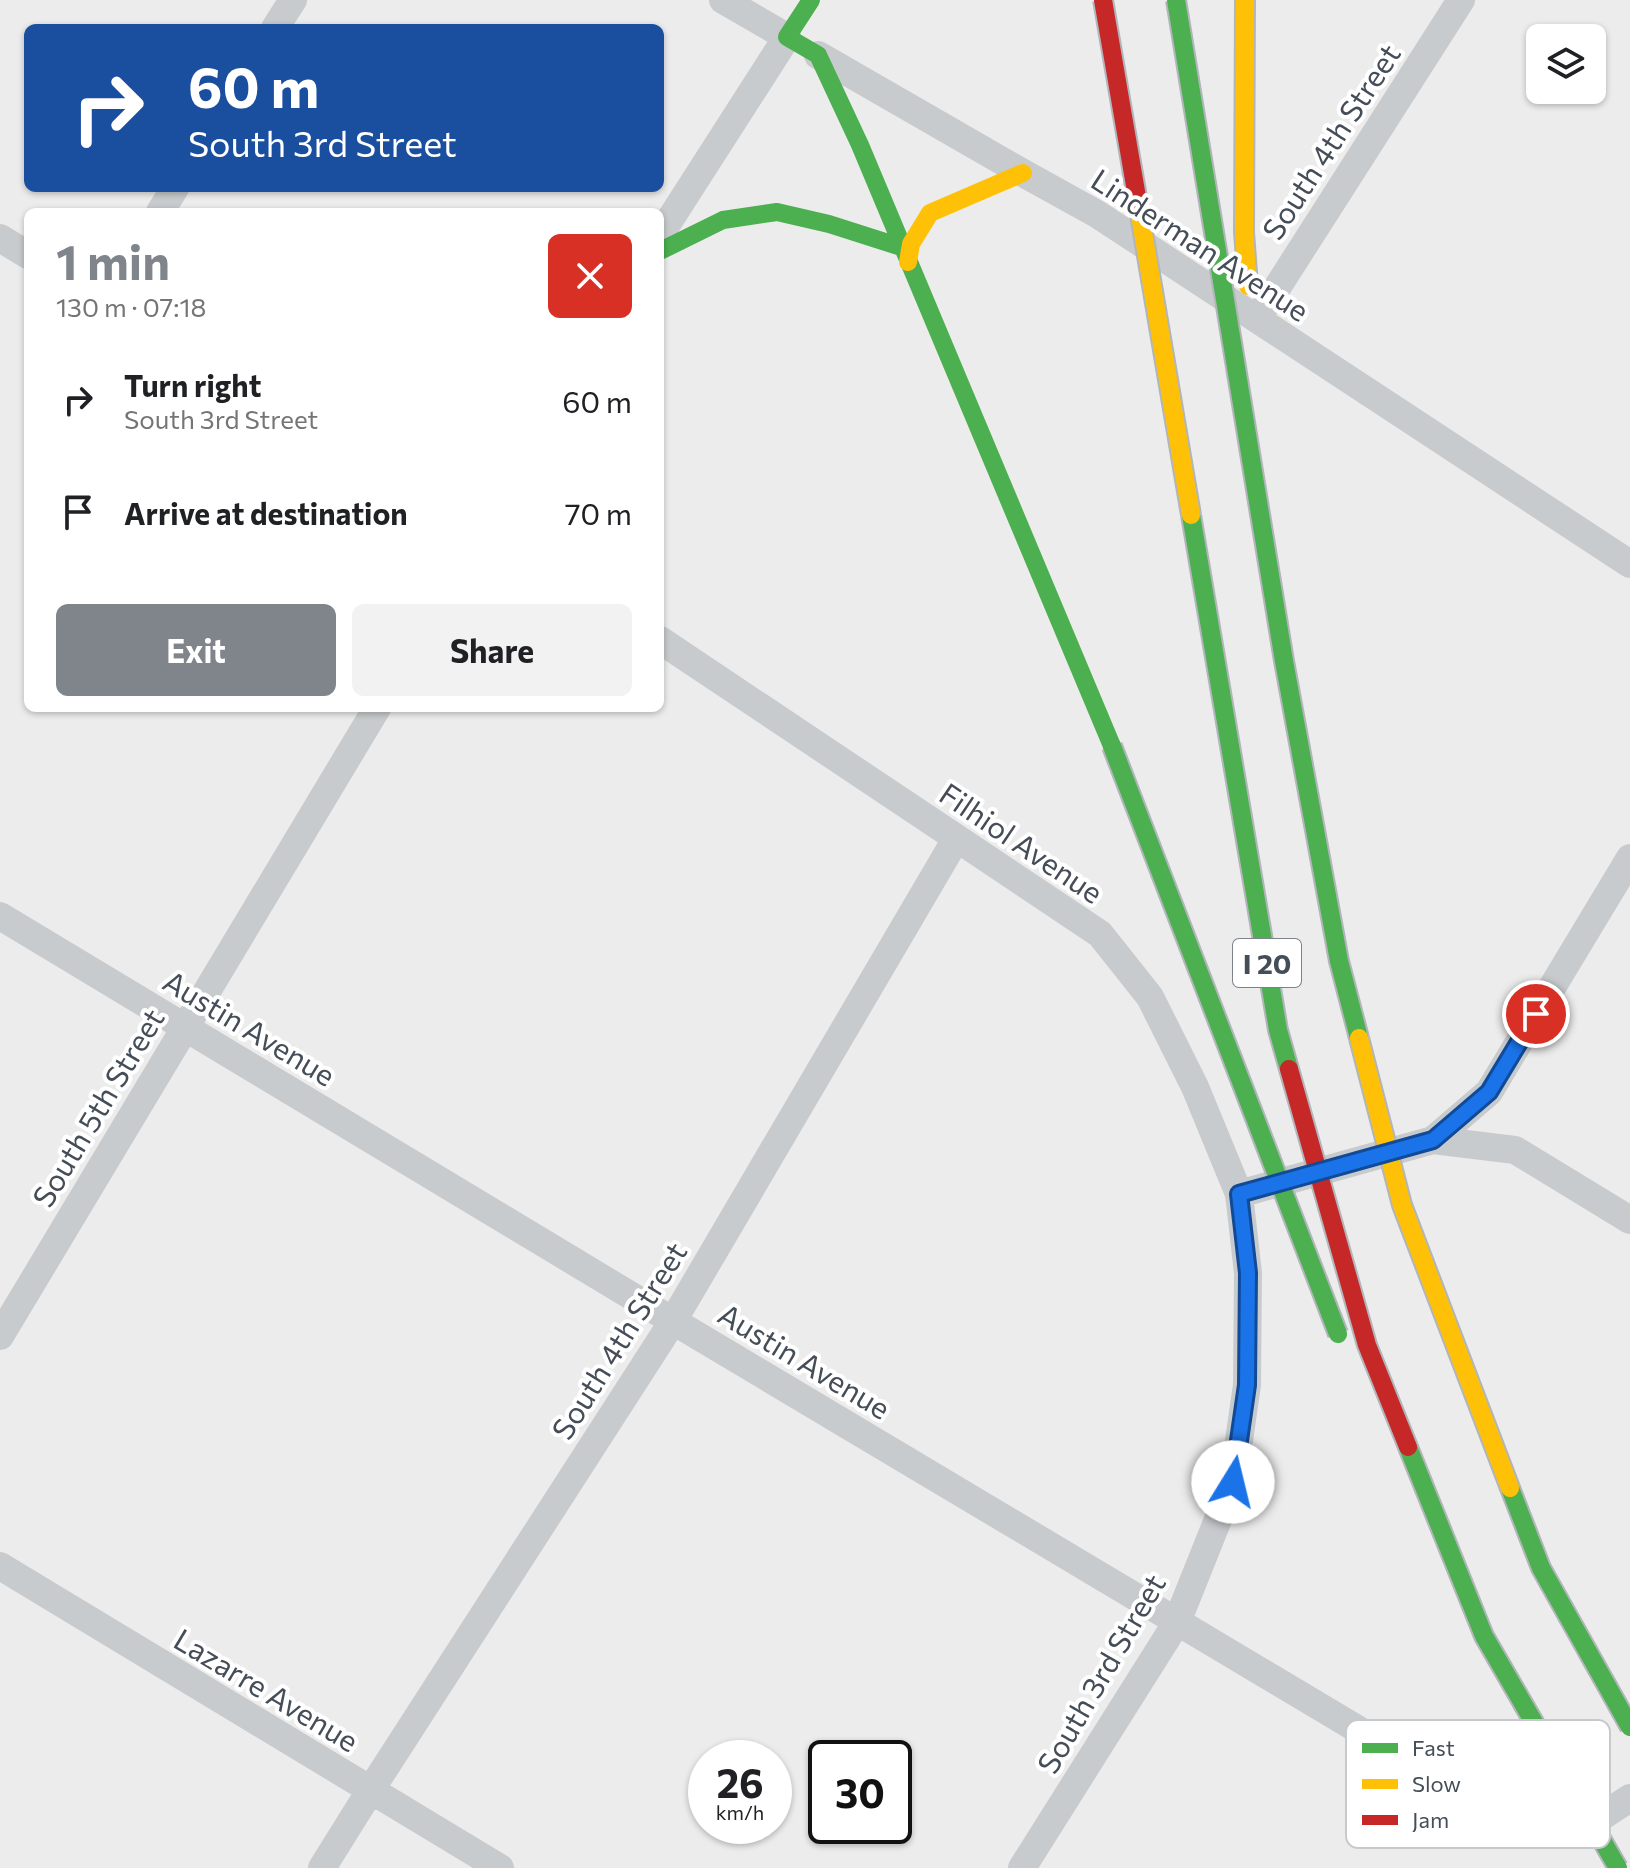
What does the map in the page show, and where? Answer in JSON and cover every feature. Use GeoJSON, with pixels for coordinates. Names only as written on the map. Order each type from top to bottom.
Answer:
{"type":"FeatureCollection","features":[{"type":"Feature","properties":{"kind":"main road"},"geometry":{"type":"LineString","coordinates":[[787,37],[811,0]]}},
{"type":"Feature","properties":{"kind":"main road","name":"I 20"},"geometry":{"type":"LineString","coordinates":[[1103,0],[1278,1030],[1367,1345],[1484,1636],[1533,1720]]}},
{"type":"Feature","properties":{"kind":"main road","name":"I 20"},"geometry":{"type":"LineString","coordinates":[[1176,0],[1284,661],[1339,961],[1402,1205],[1541,1568],[1630,1727]]}},
{"type":"Feature","properties":{"kind":"main road"},"geometry":{"type":"LineString","coordinates":[[1245,0],[1244,232],[1263,532]]}},
{"type":"Feature","properties":{"kind":"main road","name":"Linderman Avenue"},"geometry":{"type":"LineString","coordinates":[[787,37],[818,55]]}},
{"type":"Feature","properties":{"kind":"main road"},"geometry":{"type":"LineString","coordinates":[[818,55],[860,145],[1112,746],[1347,1353]]}},
{"type":"Feature","properties":{"kind":"main road"},"geometry":{"type":"LineString","coordinates":[[904,254],[930,213],[1023,173]]}},
{"type":"Feature","properties":{"kind":"main road"},"geometry":{"type":"LineString","coordinates":[[664,249],[723,220],[777,212],[829,224],[904,254]]}},
{"type":"Feature","properties":{"kind":"main road"},"geometry":{"type":"LineString","coordinates":[[1362,1381],[1450,1550]]}},
{"type":"Feature","properties":{"kind":"main road","name":"I 20"},"geometry":{"type":"LineString","coordinates":[[1606,1848],[1618,1868]]}},
{"type":"Feature","properties":{"kind":"street"},"geometry":{"type":"LineString","coordinates":[[278,24],[293,0]]}},
{"type":"Feature","properties":{"kind":"street","name":"Linderman Avenue"},"geometry":{"type":"LineString","coordinates":[[723,0],[787,37]]}},
{"type":"Feature","properties":{"kind":"street","name":"South 4th Street"},"geometry":{"type":"LineString","coordinates":[[1253,340],[1461,0]]}},
{"type":"Feature","properties":{"kind":"street"},"geometry":{"type":"LineString","coordinates":[[664,229],[787,37]]}},
{"type":"Feature","properties":{"kind":"street","name":"Linderman Avenue"},"geometry":{"type":"LineString","coordinates":[[818,55],[1097,214],[1253,340],[1630,564]]}},
{"type":"Feature","properties":{"kind":"street"},"geometry":{"type":"LineString","coordinates":[[0,238],[24,253]]}},
{"type":"Feature","properties":{"kind":"street","name":"Filhiol Avenue"},"geometry":{"type":"LineString","coordinates":[[664,643],[1100,934],[1150,997],[1195,1087],[1239,1194]]}},
{"type":"Feature","properties":{"kind":"street","name":"South 5th Street"},"geometry":{"type":"LineString","coordinates":[[0,1336],[375,712]]}},
{"type":"Feature","properties":{"kind":"street","name":"South 4th Street"},"geometry":{"type":"LineString","coordinates":[[322,1868],[673,1321],[956,839]]}},
{"type":"Feature","properties":{"kind":"street"},"geometry":{"type":"LineString","coordinates":[[1433,1140],[1489,1092],[1630,858]]}},
{"type":"Feature","properties":{"kind":"street","name":"Austin Avenue"},"geometry":{"type":"LineString","coordinates":[[0,916],[1346,1723]]}},
{"type":"Feature","properties":{"kind":"street"},"geometry":{"type":"LineString","coordinates":[[1239,1194],[1433,1140],[1515,1150],[1630,1220]]}},
{"type":"Feature","properties":{"kind":"street","name":"South 3rd Street"},"geometry":{"type":"LineString","coordinates":[[1022,1868],[1177,1622],[1233,1482],[1247,1385],[1248,1273],[1239,1194]]}},
{"type":"Feature","properties":{"kind":"street","name":"Lazarre Avenue"},"geometry":{"type":"LineString","coordinates":[[0,1566],[500,1868]]}},
{"type":"Feature","properties":{"kind":"street"},"geometry":{"type":"LineString","coordinates":[[1610,1811],[1630,1798]]}},
{"type":"Feature","properties":{"kind":"street"},"geometry":{"type":"LineString","coordinates":[[1590,1848],[1593,1868]]}},
{"type":"Feature","properties":{"kind":"traffic: fast"},"geometry":{"type":"LineString","coordinates":[[811,0],[787,37],[818,55]]}},
{"type":"Feature","properties":{"kind":"traffic: fast"},"geometry":{"type":"LineString","coordinates":[[1176,0],[1284,661],[1339,961],[1359,1038]]}},
{"type":"Feature","properties":{"kind":"traffic: fast"},"geometry":{"type":"LineString","coordinates":[[818,55],[860,145],[1112,746]]}},
{"type":"Feature","properties":{"kind":"traffic: fast"},"geometry":{"type":"LineString","coordinates":[[664,249],[723,220],[777,212],[829,224],[901,247]]}},
{"type":"Feature","properties":{"kind":"traffic: fast"},"geometry":{"type":"LineString","coordinates":[[1191,515],[1278,1030],[1289,1069]]}},
{"type":"Feature","properties":{"kind":"traffic: fast"},"geometry":{"type":"LineString","coordinates":[[1112,746],[1338,1334]]}},
{"type":"Feature","properties":{"kind":"traffic: fast"},"geometry":{"type":"LineString","coordinates":[[1408,1447],[1484,1636],[1533,1720]]}},
{"type":"Feature","properties":{"kind":"traffic: fast"},"geometry":{"type":"LineString","coordinates":[[1510,1488],[1541,1568],[1630,1727]]}},
{"type":"Feature","properties":{"kind":"traffic: fast"},"geometry":{"type":"LineString","coordinates":[[1606,1848],[1618,1868]]}},
{"type":"Feature","properties":{"kind":"traffic: slow"},"geometry":{"type":"LineString","coordinates":[[1245,0],[1244,232],[1248,286]]}},
{"type":"Feature","properties":{"kind":"traffic: slow"},"geometry":{"type":"LineString","coordinates":[[908,262],[911,244],[930,213],[1023,173]]}},
{"type":"Feature","properties":{"kind":"traffic: slow"},"geometry":{"type":"LineString","coordinates":[[1138,203],[1191,515]]}},
{"type":"Feature","properties":{"kind":"traffic: slow"},"geometry":{"type":"LineString","coordinates":[[1359,1038],[1402,1205],[1510,1488]]}},
{"type":"Feature","properties":{"kind":"traffic: jam"},"geometry":{"type":"LineString","coordinates":[[1103,0],[1138,203]]}},
{"type":"Feature","properties":{"kind":"traffic: jam"},"geometry":{"type":"LineString","coordinates":[[1289,1069],[1367,1345],[1408,1447]]}},
{"type":"Feature","properties":{"kind":"route"},"geometry":{"type":"LineString","coordinates":[[1233,1482],[1247,1385],[1248,1273],[1239,1194],[1433,1140],[1489,1092],[1536,1014]]}}]}
